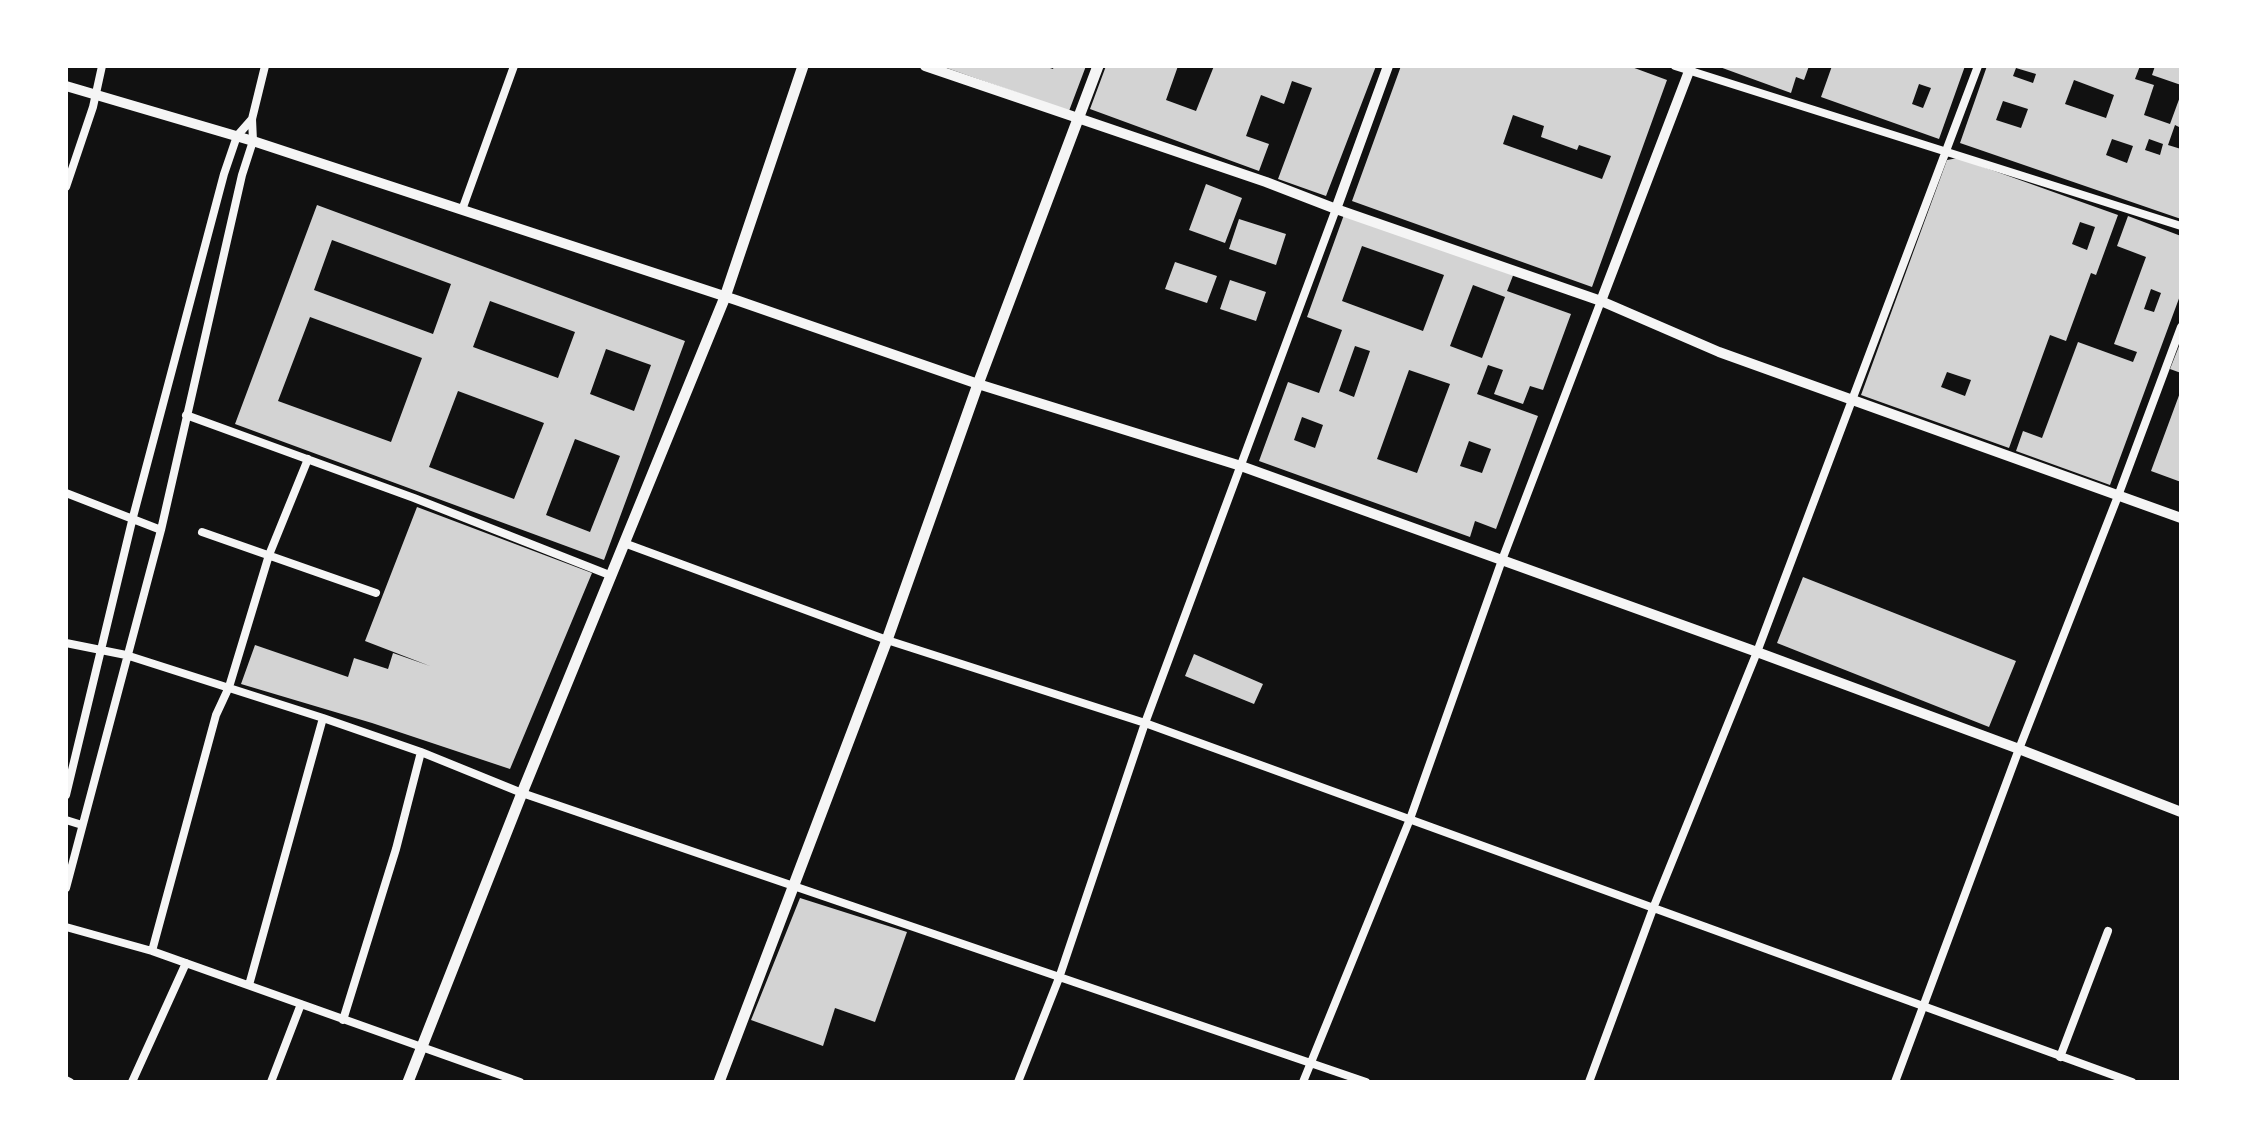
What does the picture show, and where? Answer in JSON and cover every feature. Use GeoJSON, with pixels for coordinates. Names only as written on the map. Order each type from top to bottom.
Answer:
{"type":"FeatureCollection","features":[{"type":"Feature","properties":{"kind":"main road"},"geometry":{"type":"LineString","coordinates":[[408,1082],[522,793],[725,297],[803,66]]}},
{"type":"Feature","properties":{"kind":"main road"},"geometry":{"type":"LineString","coordinates":[[719,1082],[887,640],[978,384],[1098,66]]}},
{"type":"Feature","properties":{"kind":"street"},"geometry":{"type":"LineString","coordinates":[[66,187],[102,66]]}},
{"type":"Feature","properties":{"kind":"street"},"geometry":{"type":"LineString","coordinates":[[66,888],[161,530],[242,175],[253,141],[252,119],[265,66]]}},
{"type":"Feature","properties":{"kind":"street"},"geometry":{"type":"LineString","coordinates":[[462,210],[514,66]]}},
{"type":"Feature","properties":{"kind":"street"},"geometry":{"type":"LineString","coordinates":[[925,66],[1266,182],[1601,301],[1719,352],[2181,518]]}},
{"type":"Feature","properties":{"kind":"street"},"geometry":{"type":"LineString","coordinates":[[1018,1082],[1059,978],[1145,723],[1388,66]]}},
{"type":"Feature","properties":{"kind":"street"},"geometry":{"type":"LineString","coordinates":[[1675,66],[1690,68],[2181,226]]}},
{"type":"Feature","properties":{"kind":"street"},"geometry":{"type":"LineString","coordinates":[[1589,1082],[1654,906],[1757,652],[1978,66]]}},
{"type":"Feature","properties":{"kind":"street"},"geometry":{"type":"LineString","coordinates":[[1303,1082],[1410,819],[1502,560],[1690,68]]}},
{"type":"Feature","properties":{"kind":"street"},"geometry":{"type":"LineString","coordinates":[[66,86],[253,141],[978,384],[1241,466],[1757,652],[2181,812]]}},
{"type":"Feature","properties":{"kind":"street"},"geometry":{"type":"LineString","coordinates":[[66,795],[133,517],[237,136],[252,119]]}},
{"type":"Feature","properties":{"kind":"street"},"geometry":{"type":"LineString","coordinates":[[1895,1082],[2181,327]]}},
{"type":"Feature","properties":{"kind":"street"},"geometry":{"type":"LineString","coordinates":[[186,415],[612,576]]}},
{"type":"Feature","properties":{"kind":"street"},"geometry":{"type":"LineString","coordinates":[[152,951],[216,715],[229,687],[269,555],[308,459]]}},
{"type":"Feature","properties":{"kind":"street"},"geometry":{"type":"LineString","coordinates":[[66,493],[161,530]]}},
{"type":"Feature","properties":{"kind":"street"},"geometry":{"type":"LineString","coordinates":[[202,532],[376,593]]}},
{"type":"Feature","properties":{"kind":"street"},"geometry":{"type":"LineString","coordinates":[[624,543],[887,640],[1145,723],[2132,1082]]}},
{"type":"Feature","properties":{"kind":"street"},"geometry":{"type":"LineString","coordinates":[[66,643],[126,655],[323,718],[421,752],[522,793],[794,888],[1366,1082]]}},
{"type":"Feature","properties":{"kind":"street"},"geometry":{"type":"LineString","coordinates":[[249,985],[323,718]]}},
{"type":"Feature","properties":{"kind":"street"},"geometry":{"type":"LineString","coordinates":[[343,1020],[396,849],[421,752]]}},
{"type":"Feature","properties":{"kind":"street"},"geometry":{"type":"LineString","coordinates":[[66,820],[82,825]]}},
{"type":"Feature","properties":{"kind":"street"},"geometry":{"type":"LineString","coordinates":[[66,927],[152,951],[520,1082]]}},
{"type":"Feature","properties":{"kind":"street"},"geometry":{"type":"LineString","coordinates":[[2060,1057],[2108,931]]}},
{"type":"Feature","properties":{"kind":"street"},"geometry":{"type":"LineString","coordinates":[[132,1082],[186,963]]}},
{"type":"Feature","properties":{"kind":"street"},"geometry":{"type":"LineString","coordinates":[[271,1082],[301,1004]]}},
{"type":"Feature","properties":{"kind":"building"},"geometry":{"type":"Polygon","coordinates":[[[941,66],[1044,66],[1053,69],[1054,66],[1086,66],[1069,111],[941,66]]]}},
{"type":"Feature","properties":{"kind":"building"},"geometry":{"type":"Polygon","coordinates":[[[1106,66],[1178,66],[1166,100],[1196,111],[1214,66],[1376,66],[1326,196],[1278,179],[1312,88],[1292,81],[1284,104],[1261,95],[1246,136],[1269,144],[1259,171],[1090,109],[1106,66]]]}},
{"type":"Feature","properties":{"kind":"building"},"geometry":{"type":"Polygon","coordinates":[[[1401,66],[1629,66],[1667,80],[1592,287],[1352,201],[1401,66]],[[1513,115],[1503,144],[1602,179],[1611,156],[1579,145],[1577,150],[1541,137],[1544,126],[1513,115]]]}},
{"type":"Feature","properties":{"kind":"building"},"geometry":{"type":"Polygon","coordinates":[[[1717,66],[1809,66],[1804,80],[1796,77],[1791,93],[1717,66]]]}},
{"type":"Feature","properties":{"kind":"building"},"geometry":{"type":"Polygon","coordinates":[[[1832,66],[1965,66],[1939,139],[1821,97],[1832,66]],[[1919,84],[1912,104],[1923,108],[1931,88],[1919,84]]]}},
{"type":"Feature","properties":{"kind":"building"},"geometry":{"type":"Polygon","coordinates":[[[1987,66],[2140,66],[2135,79],[2154,85],[2144,115],[2170,124],[2181,94],[2181,128],[2175,125],[2168,145],[2181,149],[2181,219],[1960,143],[1987,66]],[[2016,68],[2013,76],[2033,83],[2036,74],[2016,68]],[[2074,80],[2065,104],[2106,118],[2114,95],[2074,80]],[[2003,101],[1996,120],[2021,128],[2028,109],[2003,101]],[[2112,139],[2106,155],[2127,163],[2133,146],[2112,139]],[[2149,139],[2145,150],[2160,155],[2163,144],[2149,139]]]}},
{"type":"Feature","properties":{"kind":"building"},"geometry":{"type":"Polygon","coordinates":[[[2155,66],[2181,66],[2181,85],[2152,75],[2155,66]]]}},
{"type":"Feature","properties":{"kind":"building"},"geometry":{"type":"Polygon","coordinates":[[[1958,158],[2118,215],[2096,275],[2091,273],[2066,341],[2050,335],[2009,448],[1861,395],[1947,160],[1958,158]],[[2080,222],[2072,244],[2087,250],[2095,227],[2080,222]],[[1947,372],[1941,387],[1965,396],[1971,380],[1947,372]]]}},
{"type":"Feature","properties":{"kind":"building"},"geometry":{"type":"Polygon","coordinates":[[[1206,184],[1242,198],[1225,243],[1189,230],[1206,184]]]}},
{"type":"Feature","properties":{"kind":"building"},"geometry":{"type":"Polygon","coordinates":[[[317,205],[685,341],[604,560],[235,424],[317,205]],[[332,240],[314,290],[433,334],[451,284],[332,240]],[[490,301],[473,347],[558,378],[575,332],[490,301]],[[310,317],[278,401],[391,442],[422,358],[310,317]],[[606,349],[590,394],[634,411],[651,365],[606,349]],[[458,391],[429,467],[514,499],[544,423],[458,391]],[[575,439],[546,515],[590,532],[620,456],[575,439]]]}},
{"type":"Feature","properties":{"kind":"building"},"geometry":{"type":"Polygon","coordinates":[[[1345,212],[1514,273],[1507,291],[1571,314],[1543,390],[1530,386],[1523,404],[1494,394],[1503,370],[1488,365],[1477,394],[1538,416],[1496,529],[1475,521],[1470,537],[1259,461],[1288,382],[1319,393],[1342,330],[1307,317],[1345,212]],[[1362,246],[1342,301],[1423,331],[1444,275],[1362,246]],[[1473,285],[1450,346],[1482,358],[1505,297],[1473,285]],[[1355,346],[1339,391],[1354,397],[1370,351],[1355,346]],[[1409,370],[1377,459],[1417,473],[1450,384],[1409,370]],[[1302,417],[1294,440],[1315,448],[1323,425],[1302,417]],[[1469,441],[1460,466],[1482,473],[1491,449],[1469,441]]]}},
{"type":"Feature","properties":{"kind":"building"},"geometry":{"type":"Polygon","coordinates":[[[2128,216],[2181,236],[2181,293],[2110,485],[2016,451],[2023,431],[2042,438],[2078,342],[2133,362],[2137,352],[2114,344],[2146,257],[2117,246],[2128,216]],[[2151,289],[2144,309],[2154,312],[2161,293],[2151,289]]]}},
{"type":"Feature","properties":{"kind":"building"},"geometry":{"type":"Polygon","coordinates":[[[1239,219],[1286,234],[1276,265],[1229,249],[1239,219]]]}},
{"type":"Feature","properties":{"kind":"building"},"geometry":{"type":"Polygon","coordinates":[[[1175,262],[1217,276],[1207,303],[1165,289],[1175,262]]]}},
{"type":"Feature","properties":{"kind":"building"},"geometry":{"type":"Polygon","coordinates":[[[1230,280],[1266,292],[1256,321],[1220,309],[1230,280]]]}},
{"type":"Feature","properties":{"kind":"building"},"geometry":{"type":"Polygon","coordinates":[[[2181,341],[2181,373],[2170,369],[2181,341]]]}},
{"type":"Feature","properties":{"kind":"building"},"geometry":{"type":"Polygon","coordinates":[[[2181,390],[2181,482],[2151,471],[2181,390]]]}},
{"type":"Feature","properties":{"kind":"building"},"geometry":{"type":"Polygon","coordinates":[[[417,507],[592,573],[510,769],[241,684],[255,645],[348,677],[354,658],[388,669],[393,653],[430,666],[365,641],[417,507]]]}},
{"type":"Feature","properties":{"kind":"building"},"geometry":{"type":"Polygon","coordinates":[[[1803,577],[2016,661],[1989,727],[1777,643],[1803,577]]]}},
{"type":"Feature","properties":{"kind":"building"},"geometry":{"type":"Polygon","coordinates":[[[1194,654],[1263,684],[1254,704],[1185,676],[1194,654]]]}},
{"type":"Feature","properties":{"kind":"building"},"geometry":{"type":"Polygon","coordinates":[[[800,898],[907,932],[875,1022],[835,1008],[823,1046],[751,1020],[800,898]]]}}]}
